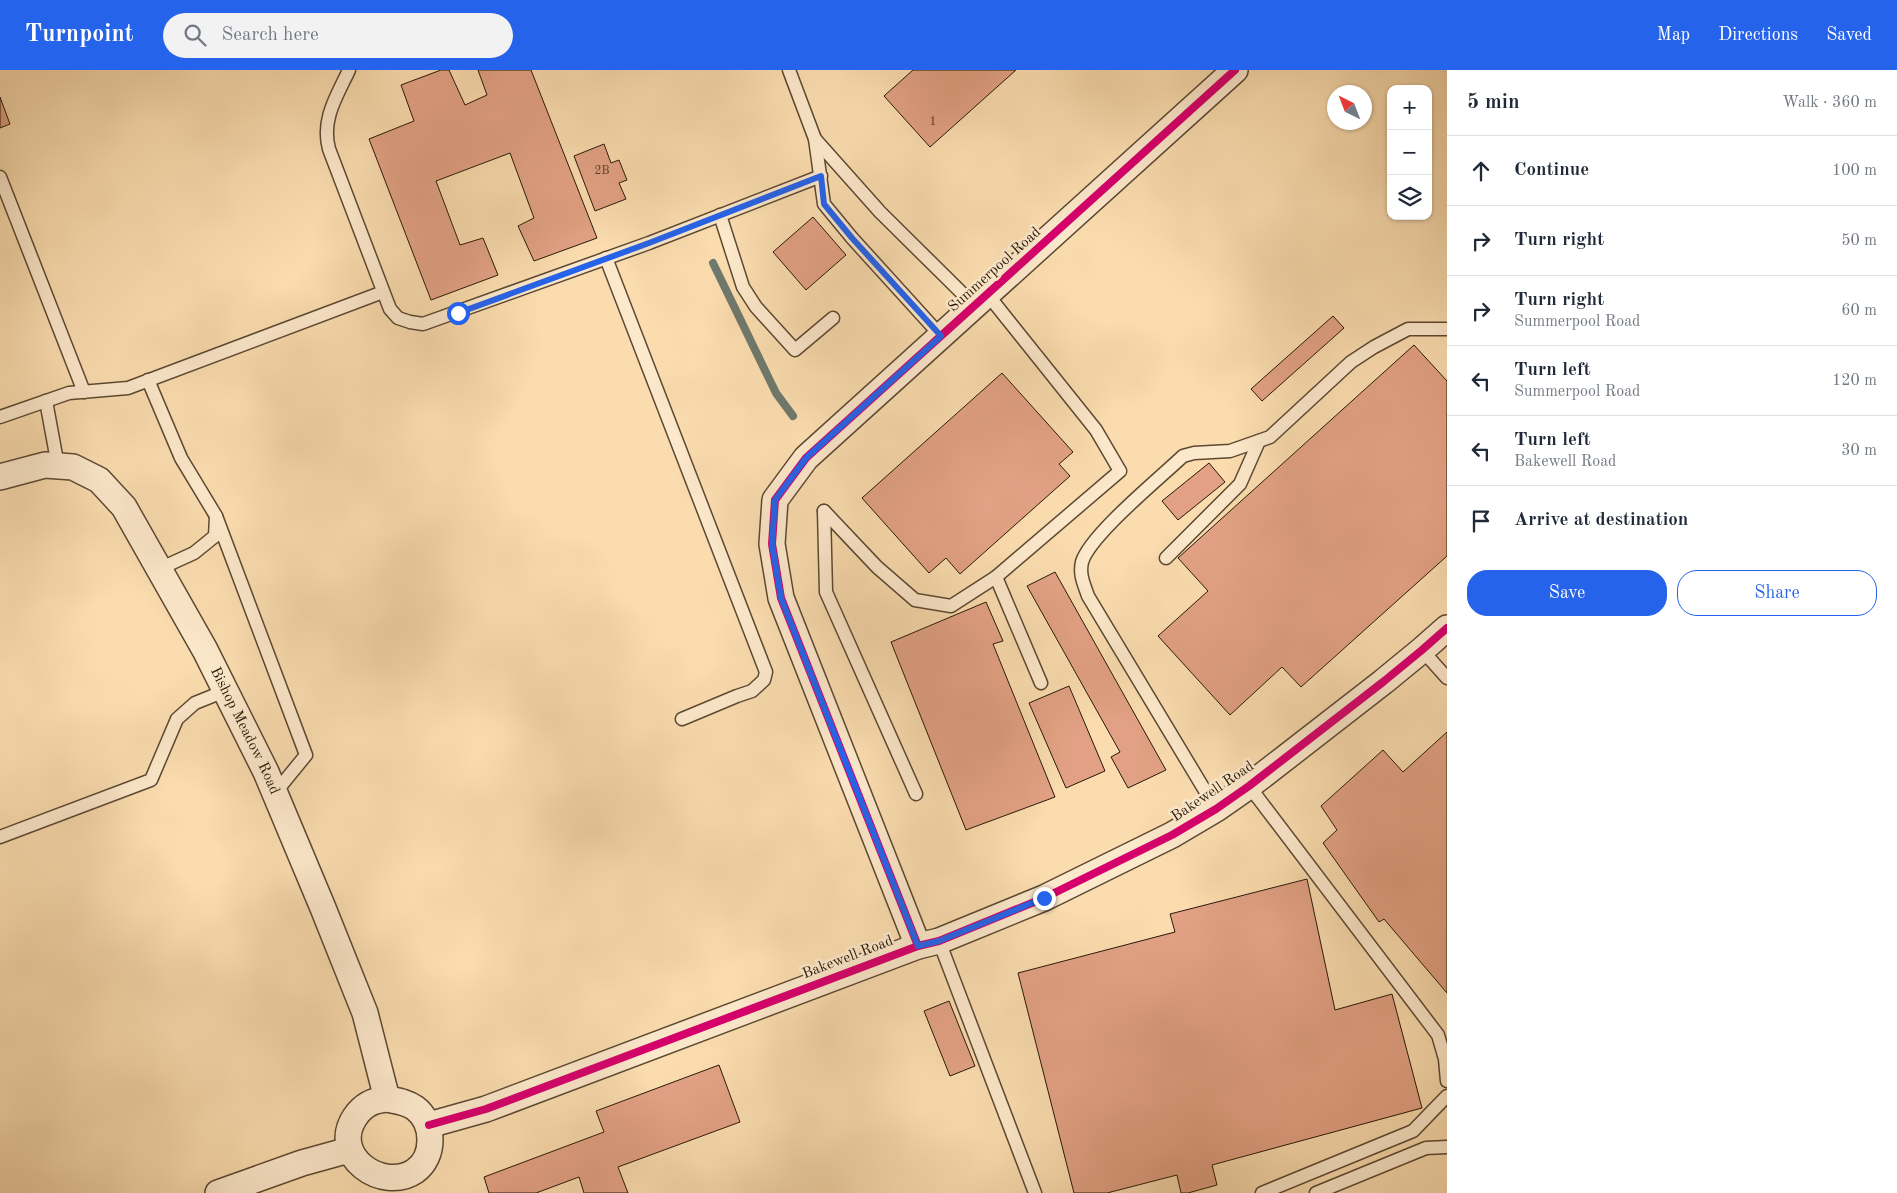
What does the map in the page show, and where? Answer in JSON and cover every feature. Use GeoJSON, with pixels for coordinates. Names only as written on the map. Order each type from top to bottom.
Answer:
{"type":"FeatureCollection","features":[{"type":"Feature","properties":{"kind":"street","name":"Summerpool Road"},"geometry":{"type":"LineString","coordinates":[[928,944],[781,598],[772,544],[775,500],[806,458],[982,301],[1235,70]]}},
{"type":"Feature","properties":{"kind":"street","name":"Bishop Meadow Road"},"geometry":{"type":"LineString","coordinates":[[0,477],[45,465],[73,467],[99,480],[124,507],[205,650],[275,793],[320,899],[365,1013],[387,1099]]}},
{"type":"Feature","properties":{"kind":"street","name":"Bakewell Road"},"geometry":{"type":"LineString","coordinates":[[428,1125],[495,1106],[928,944],[1044,898],[1172,835],[1216,809],[1249,786],[1422,650],[1447,628]]}},
{"type":"Feature","properties":{"kind":"street"},"geometry":{"type":"LineString","coordinates":[[387,1099],[406,1103],[417,1110],[428,1125],[431,1144],[428,1156],[421,1167],[415,1184],[398,1179],[385,1178],[359,1166],[349,1150],[347,1134],[360,1110],[374,1100],[387,1099]]}},
{"type":"Feature","properties":{"kind":"street"},"geometry":{"type":"LineString","coordinates":[[218,1193],[302,1163],[349,1150]]}},
{"type":"Feature","properties":{"kind":"lane"},"geometry":{"type":"LineString","coordinates":[[349,70],[326,122],[325,135],[390,309],[398,318],[410,322],[423,324],[606,258],[821,176]]}},
{"type":"Feature","properties":{"kind":"lane"},"geometry":{"type":"LineString","coordinates":[[789,70],[815,139],[824,204],[852,238],[941,336]]}},
{"type":"Feature","properties":{"kind":"lane"},"geometry":{"type":"LineString","coordinates":[[815,139],[880,212],[982,301],[1096,430],[1120,470],[996,577],[951,606],[915,600],[877,567],[824,510],[826,592],[916,794]]}},
{"type":"Feature","properties":{"kind":"lane"},"geometry":{"type":"LineString","coordinates":[[0,177],[84,392]]}},
{"type":"Feature","properties":{"kind":"lane"},"geometry":{"type":"LineString","coordinates":[[720,215],[743,287],[756,307],[795,350],[833,318]]}},
{"type":"Feature","properties":{"kind":"lane"},"geometry":{"type":"LineString","coordinates":[[606,258],[766,672],[764,680],[752,691],[682,719]]}},
{"type":"Feature","properties":{"kind":"lane"},"geometry":{"type":"LineString","coordinates":[[0,417],[69,393],[128,388],[383,292]]}},
{"type":"Feature","properties":{"kind":"lane"},"geometry":{"type":"LineString","coordinates":[[1216,809],[1088,596],[1081,577],[1082,562],[1090,546],[1109,524],[1183,456],[1194,453],[1230,451],[1270,437],[1351,362],[1374,347],[1408,329],[1447,329]]}},
{"type":"Feature","properties":{"kind":"lane"},"geometry":{"type":"LineString","coordinates":[[148,380],[180,458],[216,516],[306,756],[275,793]]}},
{"type":"Feature","properties":{"kind":"lane"},"geometry":{"type":"LineString","coordinates":[[46,401],[58,466]]}},
{"type":"Feature","properties":{"kind":"lane"},"geometry":{"type":"LineString","coordinates":[[1166,558],[1240,484],[1259,441]]}},
{"type":"Feature","properties":{"kind":"lane"},"geometry":{"type":"LineString","coordinates":[[159,569],[194,552],[215,536],[216,516]]}},
{"type":"Feature","properties":{"kind":"lane"},"geometry":{"type":"LineString","coordinates":[[996,577],[1040,683]]}},
{"type":"Feature","properties":{"kind":"lane"},"geometry":{"type":"LineString","coordinates":[[1422,650],[1447,678]]}},
{"type":"Feature","properties":{"kind":"lane"},"geometry":{"type":"LineString","coordinates":[[0,837],[151,780],[176,719],[195,704],[225,691]]}},
{"type":"Feature","properties":{"kind":"lane"},"geometry":{"type":"LineString","coordinates":[[1249,786],[1438,1035],[1445,1059],[1447,1080]]}},
{"type":"Feature","properties":{"kind":"lane"},"geometry":{"type":"LineString","coordinates":[[928,944],[1035,1193]]}},
{"type":"Feature","properties":{"kind":"lane"},"geometry":{"type":"LineString","coordinates":[[1262,1193],[1413,1130],[1447,1096]]}},
{"type":"Feature","properties":{"kind":"lane"},"geometry":{"type":"LineString","coordinates":[[1316,1193],[1426,1148],[1447,1147]]}},
{"type":"Feature","properties":{"kind":"building"},"geometry":{"type":"Polygon","coordinates":[[[441,70],[449,70],[465,105],[487,95],[478,70],[531,70],[597,238],[534,261],[518,226],[534,218],[510,153],[436,181],[460,245],[483,238],[498,275],[431,300],[369,139],[414,121],[401,85],[441,70]]]}},
{"type":"Feature","properties":{"kind":"building"},"geometry":{"type":"Polygon","coordinates":[[[913,70],[1016,70],[930,147],[884,96],[913,70]]]}},
{"type":"Feature","properties":{"kind":"building"},"geometry":{"type":"Polygon","coordinates":[[[0,97],[10,124],[0,128],[0,97]]]}},
{"type":"Feature","properties":{"kind":"building"},"geometry":{"type":"Polygon","coordinates":[[[604,144],[611,163],[619,160],[627,180],[619,183],[626,199],[595,211],[574,156],[604,144]]]}},
{"type":"Feature","properties":{"kind":"building"},"geometry":{"type":"Polygon","coordinates":[[[813,217],[846,255],[806,290],[773,252],[813,217]]]}},
{"type":"Feature","properties":{"kind":"building"},"geometry":{"type":"Polygon","coordinates":[[[1333,316],[1344,328],[1262,401],[1251,389],[1333,316]]]}},
{"type":"Feature","properties":{"kind":"building"},"geometry":{"type":"Polygon","coordinates":[[[1414,345],[1447,381],[1447,556],[1301,687],[1282,667],[1230,715],[1158,636],[1208,591],[1178,558],[1414,345]]]}},
{"type":"Feature","properties":{"kind":"building"},"geometry":{"type":"Polygon","coordinates":[[[1002,373],[1073,452],[1059,464],[1070,476],[960,574],[946,558],[929,573],[862,498],[1002,373]]]}},
{"type":"Feature","properties":{"kind":"building"},"geometry":{"type":"Polygon","coordinates":[[[1209,463],[1225,482],[1178,520],[1162,501],[1209,463]]]}},
{"type":"Feature","properties":{"kind":"building"},"geometry":{"type":"Polygon","coordinates":[[[1055,572],[1166,770],[1128,788],[1111,757],[1120,752],[1027,586],[1055,572]]]}},
{"type":"Feature","properties":{"kind":"building"},"geometry":{"type":"Polygon","coordinates":[[[986,602],[1003,641],[993,644],[1055,797],[966,830],[891,642],[986,602]]]}},
{"type":"Feature","properties":{"kind":"building"},"geometry":{"type":"Polygon","coordinates":[[[1069,686],[1105,771],[1066,788],[1029,703],[1069,686]]]}},
{"type":"Feature","properties":{"kind":"building"},"geometry":{"type":"Polygon","coordinates":[[[1447,732],[1447,993],[1384,919],[1379,922],[1323,843],[1337,830],[1321,806],[1383,750],[1403,772],[1447,732]]]}},
{"type":"Feature","properties":{"kind":"building"},"geometry":{"type":"Polygon","coordinates":[[[1307,879],[1335,1010],[1392,994],[1422,1108],[1212,1165],[1217,1185],[1188,1193],[1181,1193],[1177,1175],[1107,1193],[1074,1193],[1018,973],[1175,932],[1170,914],[1307,879]]]}},
{"type":"Feature","properties":{"kind":"building"},"geometry":{"type":"Polygon","coordinates":[[[949,1001],[975,1066],[950,1076],[924,1011],[949,1001]]]}},
{"type":"Feature","properties":{"kind":"building"},"geometry":{"type":"Polygon","coordinates":[[[719,1065],[740,1122],[618,1167],[628,1193],[584,1193],[579,1177],[536,1193],[489,1193],[484,1177],[604,1132],[596,1111],[719,1065]]]}},
{"type":"Feature","properties":{"kind":"waterway"},"geometry":{"type":"LineString","coordinates":[[713,263],[776,393],[793,416]]}},
{"type":"Feature","properties":{"kind":"cycle path"},"geometry":{"type":"LineString","coordinates":[[918,946],[781,598],[772,544],[775,500],[806,458],[1235,70]]}},
{"type":"Feature","properties":{"kind":"cycle path"},"geometry":{"type":"LineString","coordinates":[[429,1125],[486,1109],[918,946],[939,941],[1044,898],[1172,835],[1216,809],[1249,786],[1383,682],[1447,628]]}},
{"type":"Feature","properties":{"kind":"route"},"geometry":{"type":"LineString","coordinates":[[458,313],[649,243],[821,176],[824,204],[852,238],[941,336],[806,458],[775,500],[772,544],[781,598],[918,946],[939,941],[1044,898]]}}]}
